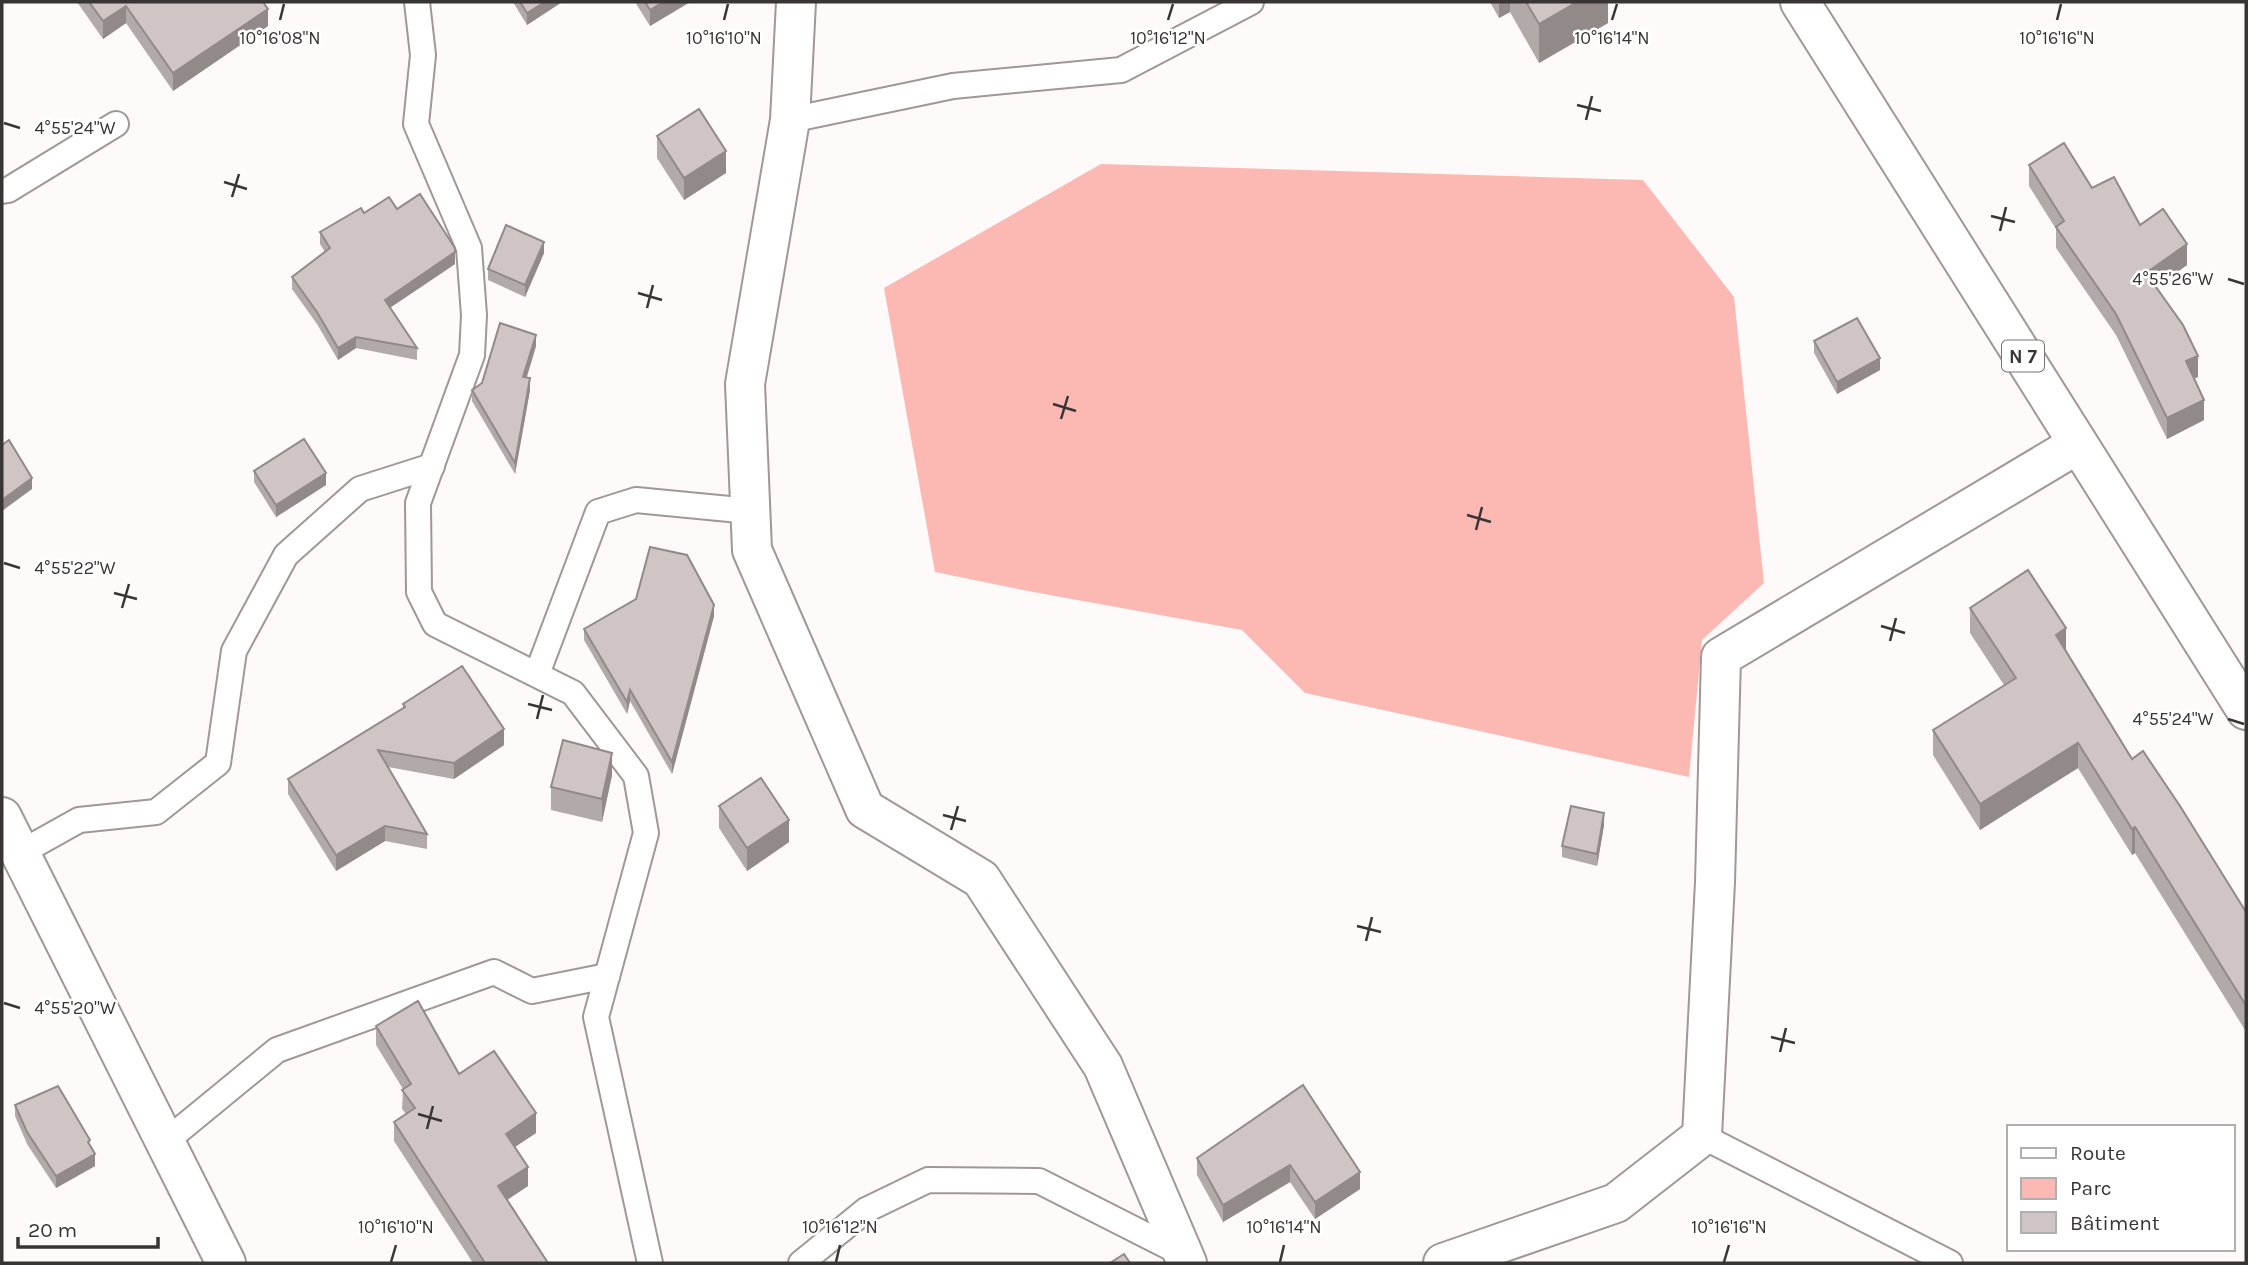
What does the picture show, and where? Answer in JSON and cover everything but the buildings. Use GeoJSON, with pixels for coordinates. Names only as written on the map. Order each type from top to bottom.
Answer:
{"type":"FeatureCollection","features":[{"type":"Feature","properties":{"kind":"main road"},"geometry":{"type":"LineString","coordinates":[[796,2],[790,120],[745,384],[752,550],[865,809],[981,879],[1103,1066],[1185,1259]]}},
{"type":"Feature","properties":{"kind":"main road","name":"N 7"},"geometry":{"type":"LineString","coordinates":[[1800,2],[2246,710]]}},
{"type":"Feature","properties":{"kind":"main road"},"geometry":{"type":"LineString","coordinates":[[1443,1263],[1616,1203],[1702,1136],[1715,882],[1721,657],[2078,444]]}},
{"type":"Feature","properties":{"kind":"main road"},"geometry":{"type":"LineString","coordinates":[[2,817],[226,1263]]}},
{"type":"Feature","properties":{"kind":"lane"},"geometry":{"type":"LineString","coordinates":[[418,2],[423,55],[416,124],[469,248],[474,315],[472,355],[418,503],[419,592],[435,624],[573,693],[636,776],[646,833],[596,1017],[650,1263]]}},
{"type":"Feature","properties":{"kind":"lane"},"geometry":{"type":"LineString","coordinates":[[790,120],[953,86],[1121,70],[1251,2]]}},
{"type":"Feature","properties":{"kind":"lane"},"geometry":{"type":"LineString","coordinates":[[2,191],[8,190],[116,124]]}},
{"type":"Feature","properties":{"kind":"lane"},"geometry":{"type":"LineString","coordinates":[[20,853],[79,820],[156,812],[218,763],[234,651],[286,555],[360,489],[432,466]]}},
{"type":"Feature","properties":{"kind":"lane"},"geometry":{"type":"LineString","coordinates":[[537,674],[598,512],[636,500],[750,511]]}},
{"type":"Feature","properties":{"kind":"lane"},"geometry":{"type":"LineString","coordinates":[[165,1142],[277,1050],[494,971],[532,991],[607,976]]}},
{"type":"Feature","properties":{"kind":"lane"},"geometry":{"type":"LineString","coordinates":[[1702,1136],[1950,1263]]}},
{"type":"Feature","properties":{"kind":"lane"},"geometry":{"type":"LineString","coordinates":[[801,1263],[866,1210],[928,1180],[1039,1181],[1185,1259]]}},
{"type":"Feature","properties":{"kind":"green space"},"geometry":{"type":"Polygon","coordinates":[[[1101,164],[1643,180],[1734,297],[1764,583],[1702,640],[1689,777],[1305,693],[1242,630],[935,572],[884,288],[1101,164]]]}}]}
